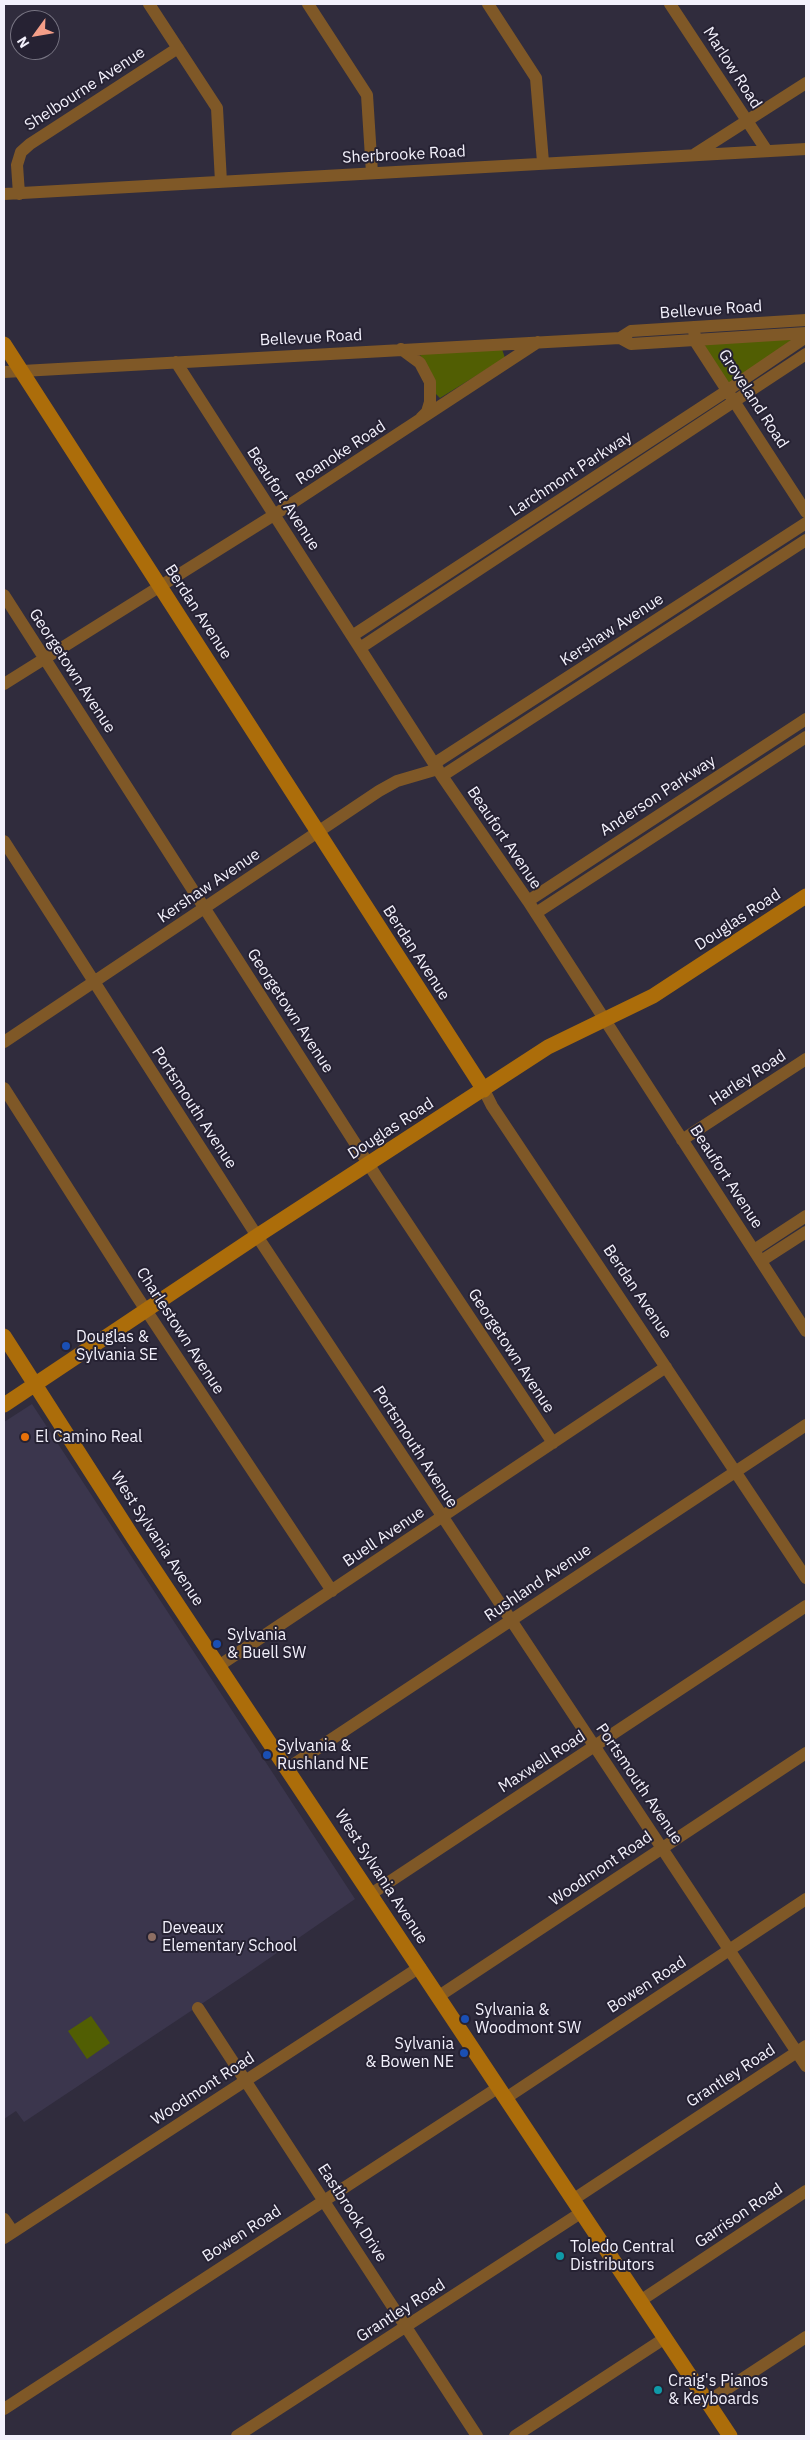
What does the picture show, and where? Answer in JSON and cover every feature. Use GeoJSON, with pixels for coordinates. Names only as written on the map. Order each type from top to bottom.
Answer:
{"type":"FeatureCollection","features":[{"type":"Feature","properties":{"kind":"street"},"geometry":{"type":"LineString","coordinates":[[149,4],[217,108],[221,182]]}},
{"type":"Feature","properties":{"kind":"street"},"geometry":{"type":"LineString","coordinates":[[308,4],[366,95],[372,173]]}},
{"type":"Feature","properties":{"kind":"street"},"geometry":{"type":"LineString","coordinates":[[488,4],[536,78],[543,162]]}},
{"type":"Feature","properties":{"kind":"street","name":"Marlow Road"},"geometry":{"type":"LineString","coordinates":[[675,5],[767,151]]}},
{"type":"Feature","properties":{"kind":"street","name":"Shelbourne Avenue"},"geometry":{"type":"LineString","coordinates":[[19,194],[17,166],[22,152],[30,144],[178,48]]}},
{"type":"Feature","properties":{"kind":"street"},"geometry":{"type":"LineString","coordinates":[[693,155],[806,83]]}},
{"type":"Feature","properties":{"kind":"street","name":"Sherbrooke Road"},"geometry":{"type":"LineString","coordinates":[[4,194],[543,162],[806,149]]}},
{"type":"Feature","properties":{"kind":"street","name":"Bellevue Road"},"geometry":{"type":"LineString","coordinates":[[4,372],[620,338],[631,331],[806,320]]}},
{"type":"Feature","properties":{"kind":"street","name":"Groveland Road"},"geometry":{"type":"LineString","coordinates":[[694,327],[695,341],[806,512]]}},
{"type":"Feature","properties":{"kind":"street","name":"Bellevue Road"},"geometry":{"type":"LineString","coordinates":[[620,338],[630,344],[806,335]]}},
{"type":"Feature","properties":{"kind":"street","name":"Larchmont Parkway"},"geometry":{"type":"LineString","coordinates":[[360,648],[731,395],[806,335]]}},
{"type":"Feature","properties":{"kind":"street","name":"Roanoke Road"},"geometry":{"type":"LineString","coordinates":[[4,684],[274,516],[538,342]]}},
{"type":"Feature","properties":{"kind":"street","name":"Berdan Avenue"},"geometry":{"type":"LineString","coordinates":[[4,344],[162,587],[484,1090],[497,1114],[737,1471],[806,1578]]}},
{"type":"Feature","properties":{"kind":"street","name":"Roanoke Road"},"geometry":{"type":"LineString","coordinates":[[401,349],[420,363],[430,382],[430,402],[426,412],[416,423]]}},
{"type":"Feature","properties":{"kind":"street","name":"Larchmont Parkway"},"geometry":{"type":"LineString","coordinates":[[352,636],[731,395],[806,354]]}},
{"type":"Feature","properties":{"kind":"street","name":"Beaufort Avenue"},"geometry":{"type":"LineString","coordinates":[[176,362],[438,769],[536,913],[603,1020],[806,1331]]}},
{"type":"Feature","properties":{"kind":"street","name":"Kershaw Avenue"},"geometry":{"type":"LineString","coordinates":[[438,769],[806,524]]}},
{"type":"Feature","properties":{"kind":"street","name":"Kershaw Avenue"},"geometry":{"type":"LineString","coordinates":[[4,1042],[397,781],[438,769],[806,540]]}},
{"type":"Feature","properties":{"kind":"street","name":"Georgetown Avenue"},"geometry":{"type":"LineString","coordinates":[[4,595],[369,1164],[554,1444]]}},
{"type":"Feature","properties":{"kind":"street","name":"Anderson Parkway"},"geometry":{"type":"LineString","coordinates":[[528,901],[806,719]]}},
{"type":"Feature","properties":{"kind":"street","name":"Anderson Parkway"},"geometry":{"type":"LineString","coordinates":[[536,913],[806,737]]}},
{"type":"Feature","properties":{"kind":"street","name":"Portsmouth Avenue"},"geometry":{"type":"LineString","coordinates":[[4,841],[257,1236],[442,1518],[729,1950],[801,2049],[806,2066]]}},
{"type":"Feature","properties":{"kind":"street","name":"Douglas Road"},"geometry":{"type":"LineString","coordinates":[[4,1405],[257,1236],[554,1044],[653,996],[806,896]]}},
{"type":"Feature","properties":{"kind":"street","name":"Harley Road"},"geometry":{"type":"LineString","coordinates":[[682,1140],[806,1059]]}},
{"type":"Feature","properties":{"kind":"street","name":"Charlestown Avenue"},"geometry":{"type":"LineString","coordinates":[[4,1088],[146,1310],[332,1591]]}},
{"type":"Feature","properties":{"kind":"street"},"geometry":{"type":"LineString","coordinates":[[754,1250],[806,1216]]}},
{"type":"Feature","properties":{"kind":"street"},"geometry":{"type":"LineString","coordinates":[[761,1261],[806,1232]]}},
{"type":"Feature","properties":{"kind":"street","name":"West Sylvania Avenue"},"geometry":{"type":"LineString","coordinates":[[4,1336],[134,1538],[730,2436]]}},
{"type":"Feature","properties":{"kind":"street","name":"Buell Avenue"},"geometry":{"type":"LineString","coordinates":[[220,1665],[554,1444],[666,1367]]}},
{"type":"Feature","properties":{"kind":"street","name":"Rushland Avenue"},"geometry":{"type":"LineString","coordinates":[[288,1768],[806,1425]]}},
{"type":"Feature","properties":{"kind":"street","name":"Maxwell Road"},"geometry":{"type":"LineString","coordinates":[[371,1894],[806,1606]]}},
{"type":"Feature","properties":{"kind":"street","name":"Woodmont Road"},"geometry":{"type":"LineString","coordinates":[[439,1996],[806,1753]]}},
{"type":"Feature","properties":{"kind":"street","name":"Bowen Road"},"geometry":{"type":"LineString","coordinates":[[4,2409],[324,2200],[502,2092],[729,1950],[806,1899]]}},
{"type":"Feature","properties":{"kind":"street","name":"Woodmont Road"},"geometry":{"type":"LineString","coordinates":[[8,2235],[420,1967]]}},
{"type":"Feature","properties":{"kind":"street","name":"Eastbrook Drive"},"geometry":{"type":"LineString","coordinates":[[198,2008],[478,2436]]}},
{"type":"Feature","properties":{"kind":"street","name":"Grantley Road"},"geometry":{"type":"LineString","coordinates":[[574,2199],[801,2049]]}},
{"type":"Feature","properties":{"kind":"street","name":"Garrison Road"},"geometry":{"type":"LineString","coordinates":[[640,2301],[806,2191]]}},
{"type":"Feature","properties":{"kind":"street","name":"Grantley Road"},"geometry":{"type":"LineString","coordinates":[[238,2436],[582,2212]]}},
{"type":"Feature","properties":{"kind":"street"},"geometry":{"type":"LineString","coordinates":[[4,2219],[8,2235]]}},
{"type":"Feature","properties":{"kind":"street"},"geometry":{"type":"LineString","coordinates":[[707,2402],[806,2337]]}},
{"type":"Feature","properties":{"kind":"street"},"geometry":{"type":"LineString","coordinates":[[515,2436],[665,2338]]}},
{"type":"Feature","properties":{"kind":"shaded area"},"geometry":{"type":"Polygon","coordinates":[[[32,1404],[355,1899],[245,1975],[24,2122],[16,2111],[4,2119],[4,1422],[32,1404]]]}},
{"type":"Feature","properties":{"kind":"green space"},"geometry":{"type":"Polygon","coordinates":[[[793,339],[729,387],[699,343],[793,339]]]}},
{"type":"Feature","properties":{"kind":"green space"},"geometry":{"type":"Polygon","coordinates":[[[502,349],[505,358],[440,398],[435,393],[430,370],[418,352],[502,349]]]}},
{"type":"Feature","properties":{"kind":"green space"},"geometry":{"type":"Polygon","coordinates":[[[91,2016],[110,2043],[87,2059],[68,2031],[91,2016]]]}},
{"type":"Feature","properties":{"kind":"place","name":"Douglas & Sylvania SE"},"geometry":{"type":"Point","coordinates":[66,1346]}},
{"type":"Feature","properties":{"kind":"place","name":"El Camino Real"},"geometry":{"type":"Point","coordinates":[25,1437]}},
{"type":"Feature","properties":{"kind":"place","name":"Sylvania & Buell SW"},"geometry":{"type":"Point","coordinates":[217,1644]}},
{"type":"Feature","properties":{"kind":"place","name":"Sylvania & Rushland NE"},"geometry":{"type":"Point","coordinates":[267,1755]}},
{"type":"Feature","properties":{"kind":"place","name":"Deveaux Elementary School"},"geometry":{"type":"Point","coordinates":[152,1937]}},
{"type":"Feature","properties":{"kind":"place","name":"Sylvania & Woodmont SW"},"geometry":{"type":"Point","coordinates":[465,2019]}},
{"type":"Feature","properties":{"kind":"place","name":"Sylvania & Bowen NE"},"geometry":{"type":"Point","coordinates":[464,2053]}},
{"type":"Feature","properties":{"kind":"place","name":"Toledo Central Distributors"},"geometry":{"type":"Point","coordinates":[560,2256]}},
{"type":"Feature","properties":{"kind":"place","name":"Craig's Pianos & Keyboards"},"geometry":{"type":"Point","coordinates":[658,2390]}}]}
